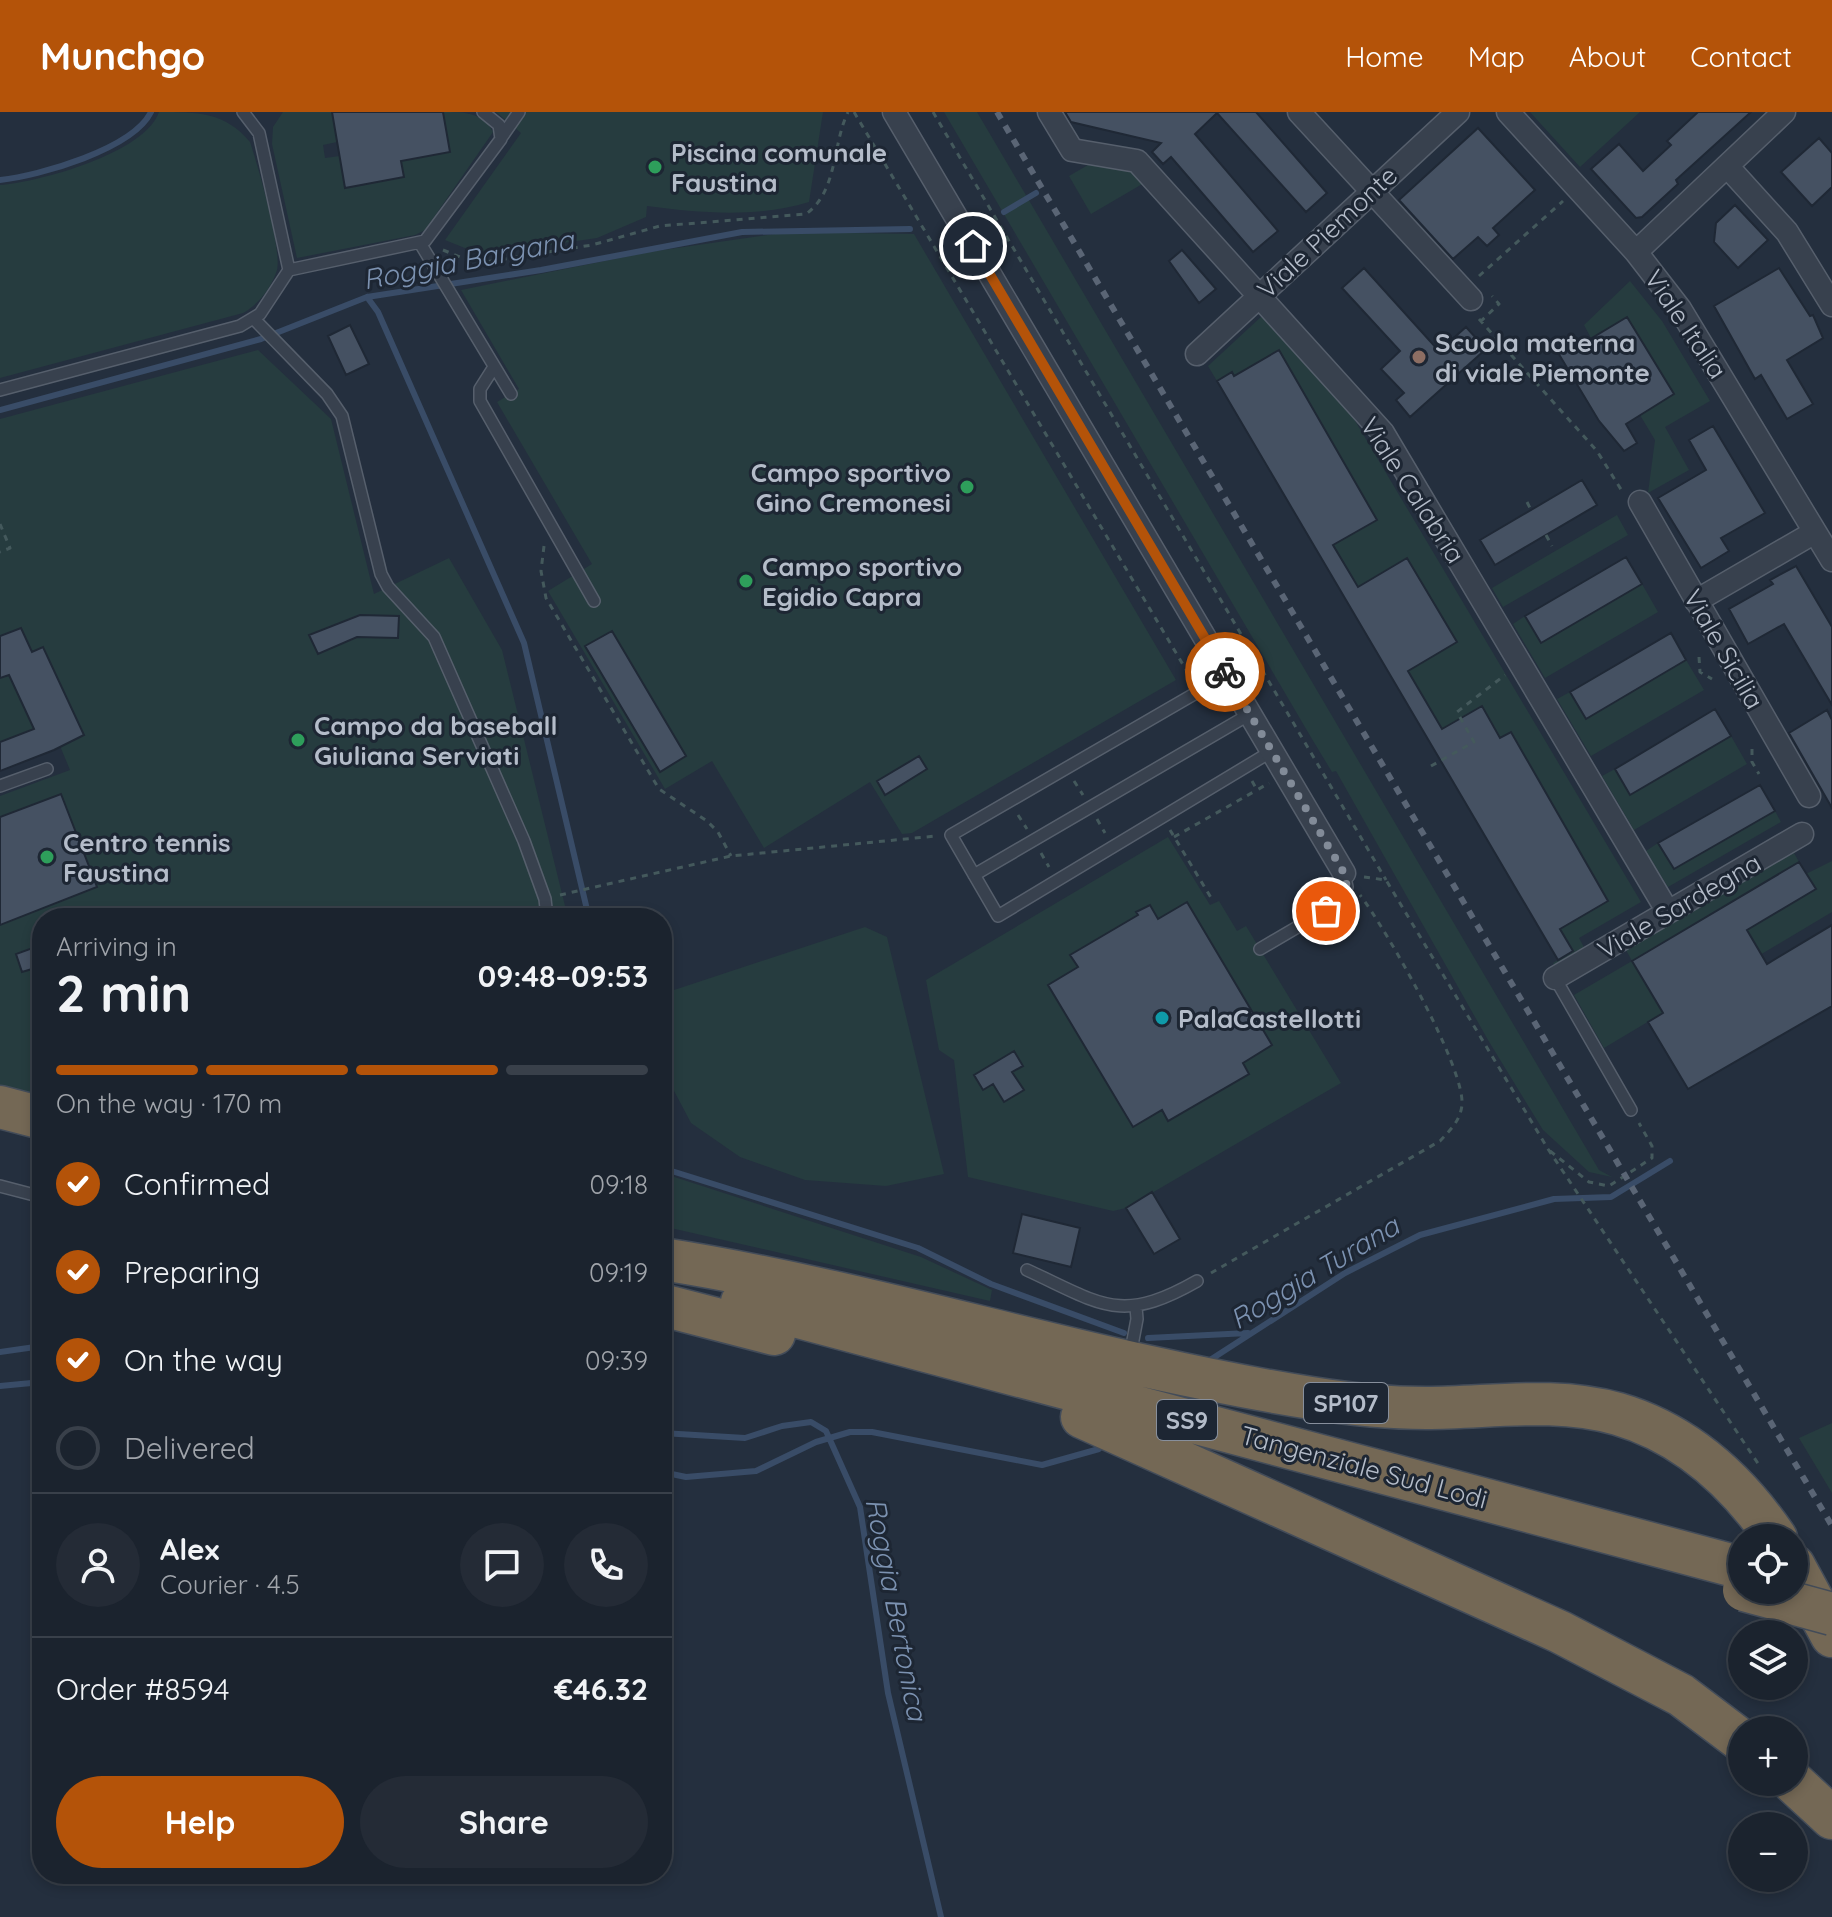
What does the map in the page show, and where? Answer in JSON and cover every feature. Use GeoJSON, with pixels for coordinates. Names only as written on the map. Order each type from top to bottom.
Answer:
{"type":"FeatureCollection","features":[{"type":"Feature","properties":{"kind":"highway"},"geometry":{"type":"LineString","coordinates":[[0,1107],[32,1115]]}},
{"type":"Feature","properties":{"kind":"highway"},"geometry":{"type":"LineString","coordinates":[[0,1129],[32,1137]]}},
{"type":"Feature","properties":{"kind":"highway","name":"SP107"},"geometry":{"type":"LineString","coordinates":[[672,1261],[1310,1398],[1425,1408],[1534,1403],[1618,1415],[1658,1431],[1723,1473],[1766,1524]]}},
{"type":"Feature","properties":{"kind":"highway","name":"Tangenziale Sud Lodi"},"geometry":{"type":"LineString","coordinates":[[672,1284],[1728,1577]]}},
{"type":"Feature","properties":{"kind":"highway","name":"Tangenziale Sud Lodi"},"geometry":{"type":"LineString","coordinates":[[672,1308],[1082,1417],[1728,1577]]}},
{"type":"Feature","properties":{"kind":"highway"},"geometry":{"type":"LineString","coordinates":[[1082,1417],[1560,1632],[1681,1695],[1728,1730]]}},
{"type":"Feature","properties":{"kind":"highway"},"geometry":{"type":"LineString","coordinates":[[1808,1586],[1832,1593]]}},
{"type":"Feature","properties":{"kind":"highway"},"geometry":{"type":"LineString","coordinates":[[1808,1592],[1832,1636]]}},
{"type":"Feature","properties":{"kind":"highway","name":"Tangenziale Sud Lodi"},"geometry":{"type":"LineString","coordinates":[[1804,1604],[1832,1614]]}},
{"type":"Feature","properties":{"kind":"highway"},"geometry":{"type":"LineString","coordinates":[[1808,1796],[1832,1818]]}},
{"type":"Feature","properties":{"kind":"street"},"geometry":{"type":"LineString","coordinates":[[894,112],[1344,873]]}},
{"type":"Feature","properties":{"kind":"street","name":"Viale Calabria"},"geometry":{"type":"LineString","coordinates":[[1049,112],[1072,150],[1137,161],[1383,433],[1668,912]]}},
{"type":"Feature","properties":{"kind":"street"},"geometry":{"type":"LineString","coordinates":[[1299,112],[1471,299]]}},
{"type":"Feature","properties":{"kind":"street","name":"Viale Piemonte"},"geometry":{"type":"LineString","coordinates":[[1197,354],[1458,112]]}},
{"type":"Feature","properties":{"kind":"street","name":"Viale Italia"},"geometry":{"type":"LineString","coordinates":[[1508,112],[1636,252],[1680,309],[1832,560]]}},
{"type":"Feature","properties":{"kind":"street"},"geometry":{"type":"LineString","coordinates":[[1636,252],[1784,112]]}},
{"type":"Feature","properties":{"kind":"street"},"geometry":{"type":"LineString","coordinates":[[1727,166],[1787,232],[1832,305]]}},
{"type":"Feature","properties":{"kind":"street","name":"Viale Sicilia"},"geometry":{"type":"LineString","coordinates":[[1640,502],[1809,796]]}},
{"type":"Feature","properties":{"kind":"street"},"geometry":{"type":"LineString","coordinates":[[1696,601],[1815,532]]}},
{"type":"Feature","properties":{"kind":"street","name":"Viale Sardegna"},"geometry":{"type":"LineString","coordinates":[[1555,978],[1802,834]]}},
{"type":"Feature","properties":{"kind":"lane"},"geometry":{"type":"LineString","coordinates":[[243,112],[259,133],[289,270]]}},
{"type":"Feature","properties":{"kind":"lane"},"geometry":{"type":"LineString","coordinates":[[483,112],[499,125],[501,139]]}},
{"type":"Feature","properties":{"kind":"lane"},"geometry":{"type":"LineString","coordinates":[[0,390],[254,319],[289,270],[422,242],[519,112]]}},
{"type":"Feature","properties":{"kind":"lane"},"geometry":{"type":"LineString","coordinates":[[422,242],[511,394]]}},
{"type":"Feature","properties":{"kind":"lane"},"geometry":{"type":"LineString","coordinates":[[254,319],[327,394],[342,416],[381,574],[388,587],[434,637],[524,841],[546,908]]}},
{"type":"Feature","properties":{"kind":"lane"},"geometry":{"type":"LineString","coordinates":[[494,367],[480,389],[480,401],[594,601]]}},
{"type":"Feature","properties":{"kind":"lane"},"geometry":{"type":"LineString","coordinates":[[1227,675],[951,835],[998,916],[1272,751]]}},
{"type":"Feature","properties":{"kind":"lane"},"geometry":{"type":"LineString","coordinates":[[974,875],[1250,714]]}},
{"type":"Feature","properties":{"kind":"lane"},"geometry":{"type":"LineString","coordinates":[[0,786],[47,769]]}},
{"type":"Feature","properties":{"kind":"lane"},"geometry":{"type":"LineString","coordinates":[[1260,949],[1335,905],[1347,887],[1344,873]]}},
{"type":"Feature","properties":{"kind":"lane"},"geometry":{"type":"LineString","coordinates":[[1555,978],[1631,1110]]}},
{"type":"Feature","properties":{"kind":"lane"},"geometry":{"type":"LineString","coordinates":[[0,1186],[32,1194]]}},
{"type":"Feature","properties":{"kind":"lane"},"geometry":{"type":"LineString","coordinates":[[1027,1270],[1102,1303],[1136,1307],[1167,1298],[1197,1281]]}},
{"type":"Feature","properties":{"kind":"lane"},"geometry":{"type":"LineString","coordinates":[[1129,1361],[1137,1319],[1136,1307]]}},
{"type":"Feature","properties":{"kind":"path"},"geometry":{"type":"LineString","coordinates":[[422,242],[455,256],[486,262],[592,245],[660,226],[795,218],[806,214],[822,199],[848,112]]}},
{"type":"Feature","properties":{"kind":"path"},"geometry":{"type":"LineString","coordinates":[[854,112],[1198,691]]}},
{"type":"Feature","properties":{"kind":"path"},"geometry":{"type":"LineString","coordinates":[[933,112],[1548,1149],[1586,1208],[1632,1270],[1765,1475]]}},
{"type":"Feature","properties":{"kind":"path"},"geometry":{"type":"LineString","coordinates":[[1480,322],[1499,304],[1476,279],[1577,187]]}},
{"type":"Feature","properties":{"kind":"path"},"geometry":{"type":"LineString","coordinates":[[1471,299],[1480,322],[1597,451],[1631,506],[1640,502]]}},
{"type":"Feature","properties":{"kind":"path"},"geometry":{"type":"LineString","coordinates":[[1527,502],[1531,510]]}},
{"type":"Feature","properties":{"kind":"path"},"geometry":{"type":"LineString","coordinates":[[547,519],[541,571],[546,598],[659,789],[707,821],[718,832],[731,856]]}},
{"type":"Feature","properties":{"kind":"path"},"geometry":{"type":"LineString","coordinates":[[0,524],[10,548],[0,552]]}},
{"type":"Feature","properties":{"kind":"path"},"geometry":{"type":"LineString","coordinates":[[1546,535],[1552,546]]}},
{"type":"Feature","properties":{"kind":"path"},"geometry":{"type":"LineString","coordinates":[[1699,657],[1700,672],[1712,679]]}},
{"type":"Feature","properties":{"kind":"path"},"geometry":{"type":"LineString","coordinates":[[1431,766],[1474,742],[1457,712],[1520,664]]}},
{"type":"Feature","properties":{"kind":"path"},"geometry":{"type":"LineString","coordinates":[[1752,749],[1752,762],[1759,774]]}},
{"type":"Feature","properties":{"kind":"path"},"geometry":{"type":"LineString","coordinates":[[1174,837],[1314,757]]}},
{"type":"Feature","properties":{"kind":"path"},"geometry":{"type":"LineString","coordinates":[[1244,768],[1257,790]]}},
{"type":"Feature","properties":{"kind":"path"},"geometry":{"type":"LineString","coordinates":[[1162,817],[1213,901]]}},
{"type":"Feature","properties":{"kind":"path"},"geometry":{"type":"LineString","coordinates":[[575,892],[731,856],[951,835]]}},
{"type":"Feature","properties":{"kind":"path"},"geometry":{"type":"LineString","coordinates":[[1344,873],[1386,880]]}},
{"type":"Feature","properties":{"kind":"path"},"geometry":{"type":"LineString","coordinates":[[1197,1281],[1440,1141],[1458,1122],[1461,1082],[1450,1051],[1366,902],[1344,873]]}},
{"type":"Feature","properties":{"kind":"path"},"geometry":{"type":"LineString","coordinates":[[1548,1149],[1589,1182],[1614,1185],[1652,1158],[1652,1146],[1631,1110]]}},
{"type":"Feature","properties":{"kind":"green space"},"geometry":{"type":"Polygon","coordinates":[[[159,112],[186,112],[221,119],[250,142],[278,259],[275,276],[268,289],[243,313],[0,378],[0,185],[64,171],[113,152],[150,127],[159,112]]]}},
{"type":"Feature","properties":{"kind":"green space"},"geometry":{"type":"Polygon","coordinates":[[[283,112],[332,112],[337,142],[323,145],[325,158],[340,156],[346,188],[403,177],[401,161],[450,152],[443,112],[478,117],[493,132],[425,230],[415,235],[297,258],[272,144],[273,127],[283,112]]]}},
{"type":"Feature","properties":{"kind":"green space","name":"Piscina comunale Faustina"},"geometry":{"type":"Polygon","coordinates":[[[496,112],[823,112],[809,202],[749,212],[708,212],[647,206],[646,217],[597,238],[482,255],[445,240],[521,133],[496,112]]]}},
{"type":"Feature","properties":{"kind":"green space"},"geometry":{"type":"Polygon","coordinates":[[[944,112],[977,112],[1599,1170],[1612,1177],[1589,1172],[1543,1130],[1488,1040],[1336,771],[1332,772],[1312,739],[944,112]]]}},
{"type":"Feature","properties":{"kind":"green space"},"geometry":{"type":"Polygon","coordinates":[[[1530,112],[1640,112],[1580,167],[1530,112]]]}},
{"type":"Feature","properties":{"kind":"green space"},"geometry":{"type":"Polygon","coordinates":[[[1088,165],[1133,171],[1144,183],[1091,214],[1069,176],[1088,165]]]}},
{"type":"Feature","properties":{"kind":"green space"},"geometry":{"type":"Polygon","coordinates":[[[789,232],[914,234],[1176,680],[912,833],[902,834],[870,782],[764,848],[712,761],[665,789],[548,591],[592,564],[497,402],[519,389],[461,290],[649,252],[789,232]]]}},
{"type":"Feature","properties":{"kind":"green space"},"geometry":{"type":"Polygon","coordinates":[[[1630,281],[1662,321],[1710,401],[1665,427],[1689,470],[1648,493],[1655,440],[1640,415],[1674,394],[1627,317],[1591,338],[1584,325],[1630,281]]]}},
{"type":"Feature","properties":{"kind":"green space"},"geometry":{"type":"Polygon","coordinates":[[[1262,316],[1351,414],[1641,902],[1579,938],[1585,949],[1556,967],[1553,963],[1572,951],[1232,372],[1217,381],[1208,366],[1262,316]]]}},
{"type":"Feature","properties":{"kind":"green space"},"geometry":{"type":"Polygon","coordinates":[[[258,350],[331,419],[374,594],[449,558],[502,650],[566,908],[32,908],[32,1099],[0,1091],[0,796],[70,770],[60,746],[0,771],[0,419],[258,350]]]}},
{"type":"Feature","properties":{"kind":"green space"},"geometry":{"type":"Polygon","coordinates":[[[1617,515],[1628,535],[1503,607],[1492,588],[1617,515]]]}},
{"type":"Feature","properties":{"kind":"green space"},"geometry":{"type":"Polygon","coordinates":[[[1642,584],[1658,612],[1545,678],[1513,624],[1525,616],[1541,643],[1642,584]]]}},
{"type":"Feature","properties":{"kind":"green space"},"geometry":{"type":"Polygon","coordinates":[[[1686,660],[1704,690],[1591,756],[1557,699],[1570,692],[1586,719],[1686,660]]]}},
{"type":"Feature","properties":{"kind":"green space"},"geometry":{"type":"Polygon","coordinates":[[[1731,736],[1747,764],[1634,830],[1602,776],[1615,769],[1630,794],[1731,736]]]}},
{"type":"Feature","properties":{"kind":"green space"},"geometry":{"type":"Polygon","coordinates":[[[1775,811],[1781,822],[1668,887],[1646,851],[1658,843],[1674,869],[1775,811]]]}},
{"type":"Feature","properties":{"kind":"green space"},"geometry":{"type":"Polygon","coordinates":[[[1168,837],[1210,905],[1219,901],[1237,931],[1246,926],[1341,1083],[1126,1208],[1113,1211],[968,1177],[954,1060],[939,1050],[926,980],[1168,837]]]}},
{"type":"Feature","properties":{"kind":"green space"},"geometry":{"type":"Polygon","coordinates":[[[1794,853],[1799,862],[1632,961],[1626,950],[1794,853]]]}},
{"type":"Feature","properties":{"kind":"green space"},"geometry":{"type":"Polygon","coordinates":[[[1832,861],[1832,912],[1604,1048],[1574,995],[1632,961],[1832,861]]]}},
{"type":"Feature","properties":{"kind":"green space"},"geometry":{"type":"Polygon","coordinates":[[[865,927],[887,937],[944,1174],[886,1186],[805,1180],[740,1157],[691,1123],[672,1087],[672,991],[865,927]]]}},
{"type":"Feature","properties":{"kind":"green space"},"geometry":{"type":"Polygon","coordinates":[[[672,1176],[921,1257],[992,1290],[990,1301],[672,1228],[672,1176]]]}},
{"type":"Feature","properties":{"kind":"green space"},"geometry":{"type":"Polygon","coordinates":[[[1832,1423],[1832,1493],[1799,1438],[1832,1423]]]}},
{"type":"Feature","properties":{"kind":"building"},"geometry":{"type":"Polygon","coordinates":[[[332,112],[443,112],[450,152],[401,161],[404,177],[345,188],[332,112]]]}},
{"type":"Feature","properties":{"kind":"building"},"geometry":{"type":"Polygon","coordinates":[[[1065,112],[1256,112],[1327,193],[1306,212],[1217,113],[1195,134],[1278,231],[1253,252],[1171,157],[1163,164],[1152,152],[1161,143],[1071,122],[1065,112]]]}},
{"type":"Feature","properties":{"kind":"building"},"geometry":{"type":"Polygon","coordinates":[[[1698,112],[1751,112],[1676,180],[1678,184],[1642,217],[1636,218],[1591,169],[1619,144],[1643,171],[1671,145],[1667,141],[1698,112]]]}},
{"type":"Feature","properties":{"kind":"building"},"geometry":{"type":"Polygon","coordinates":[[[1478,128],[1535,190],[1493,228],[1499,235],[1487,246],[1478,237],[1453,259],[1399,200],[1478,128]]]}},
{"type":"Feature","properties":{"kind":"building"},"geometry":{"type":"Polygon","coordinates":[[[1819,138],[1832,153],[1832,187],[1812,206],[1781,172],[1819,138]]]}},
{"type":"Feature","properties":{"kind":"building"},"geometry":{"type":"Polygon","coordinates":[[[1735,205],[1768,240],[1738,268],[1714,242],[1716,223],[1735,205]]]}},
{"type":"Feature","properties":{"kind":"building"},"geometry":{"type":"Polygon","coordinates":[[[1182,250],[1216,289],[1199,303],[1169,261],[1182,250]]]}},
{"type":"Feature","properties":{"kind":"building"},"geometry":{"type":"Polygon","coordinates":[[[1364,268],[1439,351],[1466,327],[1486,349],[1410,417],[1396,400],[1404,393],[1381,369],[1400,351],[1342,288],[1364,268]]]}},
{"type":"Feature","properties":{"kind":"building"},"geometry":{"type":"Polygon","coordinates":[[[1779,268],[1810,316],[1813,315],[1823,338],[1787,360],[1813,404],[1787,419],[1761,375],[1755,379],[1714,306],[1779,268]]]}},
{"type":"Feature","properties":{"kind":"building"},"geometry":{"type":"Polygon","coordinates":[[[1627,317],[1674,394],[1626,424],[1637,443],[1624,451],[1599,421],[1557,351],[1570,339],[1575,348],[1627,317]]]}},
{"type":"Feature","properties":{"kind":"building"},"geometry":{"type":"Polygon","coordinates":[[[350,325],[369,364],[346,375],[328,336],[350,325]]]}},
{"type":"Feature","properties":{"kind":"building"},"geometry":{"type":"Polygon","coordinates":[[[1279,350],[1377,520],[1333,545],[1358,587],[1407,558],[1457,642],[1408,671],[1442,729],[1482,706],[1500,738],[1511,732],[1608,901],[1560,929],[1573,951],[1558,960],[1217,381],[1232,372],[1234,376],[1279,350]]]}},
{"type":"Feature","properties":{"kind":"building"},"geometry":{"type":"Polygon","coordinates":[[[1713,426],[1765,513],[1721,538],[1729,551],[1701,568],[1658,498],[1706,470],[1689,440],[1713,426]]]}},
{"type":"Feature","properties":{"kind":"building"},"geometry":{"type":"Polygon","coordinates":[[[1582,480],[1597,505],[1495,565],[1480,540],[1582,480]]]}},
{"type":"Feature","properties":{"kind":"building"},"geometry":{"type":"Polygon","coordinates":[[[1626,557],[1642,584],[1541,643],[1525,616],[1626,557]]]}},
{"type":"Feature","properties":{"kind":"building"},"geometry":{"type":"Polygon","coordinates":[[[1796,566],[1832,627],[1832,705],[1784,624],[1748,644],[1729,609],[1773,584],[1770,580],[1796,566]]]}},
{"type":"Feature","properties":{"kind":"building"},"geometry":{"type":"Polygon","coordinates":[[[360,615],[399,616],[398,638],[357,637],[318,654],[309,635],[360,615]]]}},
{"type":"Feature","properties":{"kind":"building"},"geometry":{"type":"Polygon","coordinates":[[[21,628],[32,652],[43,647],[84,735],[0,771],[0,742],[34,729],[9,675],[0,678],[0,636],[21,628]]]}},
{"type":"Feature","properties":{"kind":"building"},"geometry":{"type":"Polygon","coordinates":[[[612,631],[686,756],[660,772],[585,646],[612,631]]]}},
{"type":"Feature","properties":{"kind":"building"},"geometry":{"type":"Polygon","coordinates":[[[1671,633],[1686,660],[1586,719],[1570,692],[1671,633]]]}},
{"type":"Feature","properties":{"kind":"building"},"geometry":{"type":"Polygon","coordinates":[[[1715,709],[1731,736],[1630,795],[1615,769],[1715,709]]]}},
{"type":"Feature","properties":{"kind":"building"},"geometry":{"type":"Polygon","coordinates":[[[1827,710],[1832,720],[1832,808],[1789,733],[1827,710]]]}},
{"type":"Feature","properties":{"kind":"building"},"geometry":{"type":"Polygon","coordinates":[[[919,756],[927,769],[885,795],[877,781],[919,756]]]}},
{"type":"Feature","properties":{"kind":"building"},"geometry":{"type":"Polygon","coordinates":[[[1760,785],[1775,811],[1674,869],[1658,843],[1760,785]]]}},
{"type":"Feature","properties":{"kind":"building"},"geometry":{"type":"Polygon","coordinates":[[[61,794],[97,887],[43,908],[32,908],[32,912],[0,925],[0,817],[61,794]]]}},
{"type":"Feature","properties":{"kind":"building"},"geometry":{"type":"Polygon","coordinates":[[[1799,862],[1816,889],[1747,930],[1767,964],[1832,925],[1832,1006],[1688,1089],[1648,1022],[1663,1013],[1632,961],[1799,862]]]}},
{"type":"Feature","properties":{"kind":"building","name":"PalaCastellotti"},"geometry":{"type":"Polygon","coordinates":[[[1187,902],[1272,1045],[1243,1063],[1249,1074],[1168,1121],[1162,1110],[1133,1127],[1048,985],[1078,967],[1070,955],[1138,915],[1136,912],[1150,905],[1158,919],[1187,902]]]}},
{"type":"Feature","properties":{"kind":"building"},"geometry":{"type":"Polygon","coordinates":[[[32,948],[32,969],[22,972],[16,954],[32,948]]]}},
{"type":"Feature","properties":{"kind":"building"},"geometry":{"type":"Polygon","coordinates":[[[1014,1051],[1023,1066],[1012,1072],[1024,1090],[1004,1102],[993,1084],[983,1090],[974,1075],[1014,1051]]]}},
{"type":"Feature","properties":{"kind":"building"},"geometry":{"type":"Polygon","coordinates":[[[1152,1192],[1180,1239],[1154,1254],[1126,1208],[1152,1192]]]}},
{"type":"Feature","properties":{"kind":"building"},"geometry":{"type":"Polygon","coordinates":[[[1022,1214],[1080,1228],[1071,1267],[1013,1253],[1022,1214]]]}},
{"type":"Feature","properties":{"kind":"waterway"},"geometry":{"type":"LineString","coordinates":[[0,180],[38,173],[106,149],[141,125],[151,112]]}},
{"type":"Feature","properties":{"kind":"waterway","name":"Roggia Bargana"},"geometry":{"type":"LineString","coordinates":[[1004,212],[1036,193]]}},
{"type":"Feature","properties":{"kind":"waterway","name":"Roggia Bargana"},"geometry":{"type":"LineString","coordinates":[[0,410],[261,339],[367,297],[541,270],[742,232],[910,229]]}},
{"type":"Feature","properties":{"kind":"waterway"},"geometry":{"type":"LineString","coordinates":[[367,297],[378,312],[524,643],[587,908]]}},
{"type":"Feature","properties":{"kind":"waterway","name":"Roggia Turana"},"geometry":{"type":"LineString","coordinates":[[1210,1360],[1345,1273],[1420,1235],[1554,1199],[1611,1197],[1670,1161]]}},
{"type":"Feature","properties":{"kind":"waterway"},"geometry":{"type":"LineString","coordinates":[[672,1171],[918,1248],[991,1284],[1124,1333]]}},
{"type":"Feature","properties":{"kind":"waterway"},"geometry":{"type":"LineString","coordinates":[[1148,1338],[1248,1333]]}},
{"type":"Feature","properties":{"kind":"waterway","name":"Roggia Bertonica"},"geometry":{"type":"LineString","coordinates":[[0,1352],[32,1347]]}},
{"type":"Feature","properties":{"kind":"waterway","name":"Roggia Turana"},"geometry":{"type":"LineString","coordinates":[[0,1386],[32,1383]]}},
{"type":"Feature","properties":{"kind":"waterway","name":"Roggia Bertonica"},"geometry":{"type":"LineString","coordinates":[[672,1434],[745,1438],[782,1426],[811,1422],[826,1431],[860,1507],[888,1693],[941,1917]]}},
{"type":"Feature","properties":{"kind":"waterway","name":"Roggia Turana"},"geometry":{"type":"LineString","coordinates":[[672,1474],[686,1477],[756,1471],[816,1442],[850,1432],[872,1432],[1042,1465],[1099,1449]]}},
{"type":"Feature","properties":{"kind":"railway"},"geometry":{"type":"LineString","coordinates":[[997,112],[1832,1526]]}},
{"type":"Feature","properties":{"kind":"way so far"},"geometry":{"type":"LineString","coordinates":[[1225,672],[1344,873],[1347,887],[1343,897],[1326,911]]}},
{"type":"Feature","properties":{"kind":"place","name":"Piscina comunale Faustina"},"geometry":{"type":"Point","coordinates":[655,167]}},
{"type":"Feature","properties":{"kind":"place","name":"Scuola materna di viale Piemonte"},"geometry":{"type":"Point","coordinates":[1419,357]}},
{"type":"Feature","properties":{"kind":"place","name":"Campo sportivo Gino Cremonesi"},"geometry":{"type":"Point","coordinates":[967,487]}},
{"type":"Feature","properties":{"kind":"place","name":"Campo sportivo Egidio Capra"},"geometry":{"type":"Point","coordinates":[746,581]}},
{"type":"Feature","properties":{"kind":"place","name":"Campo da baseball Giuliana Serviati"},"geometry":{"type":"Point","coordinates":[298,740]}},
{"type":"Feature","properties":{"kind":"place","name":"Centro tennis Faustina"},"geometry":{"type":"Point","coordinates":[47,857]}},
{"type":"Feature","properties":{"kind":"place","name":"PalaCastellotti"},"geometry":{"type":"Point","coordinates":[1162,1018]}},
{"type":"Feature","properties":{"kind":"route"},"geometry":{"type":"LineString","coordinates":[[973,246],[1225,672]]}}]}
